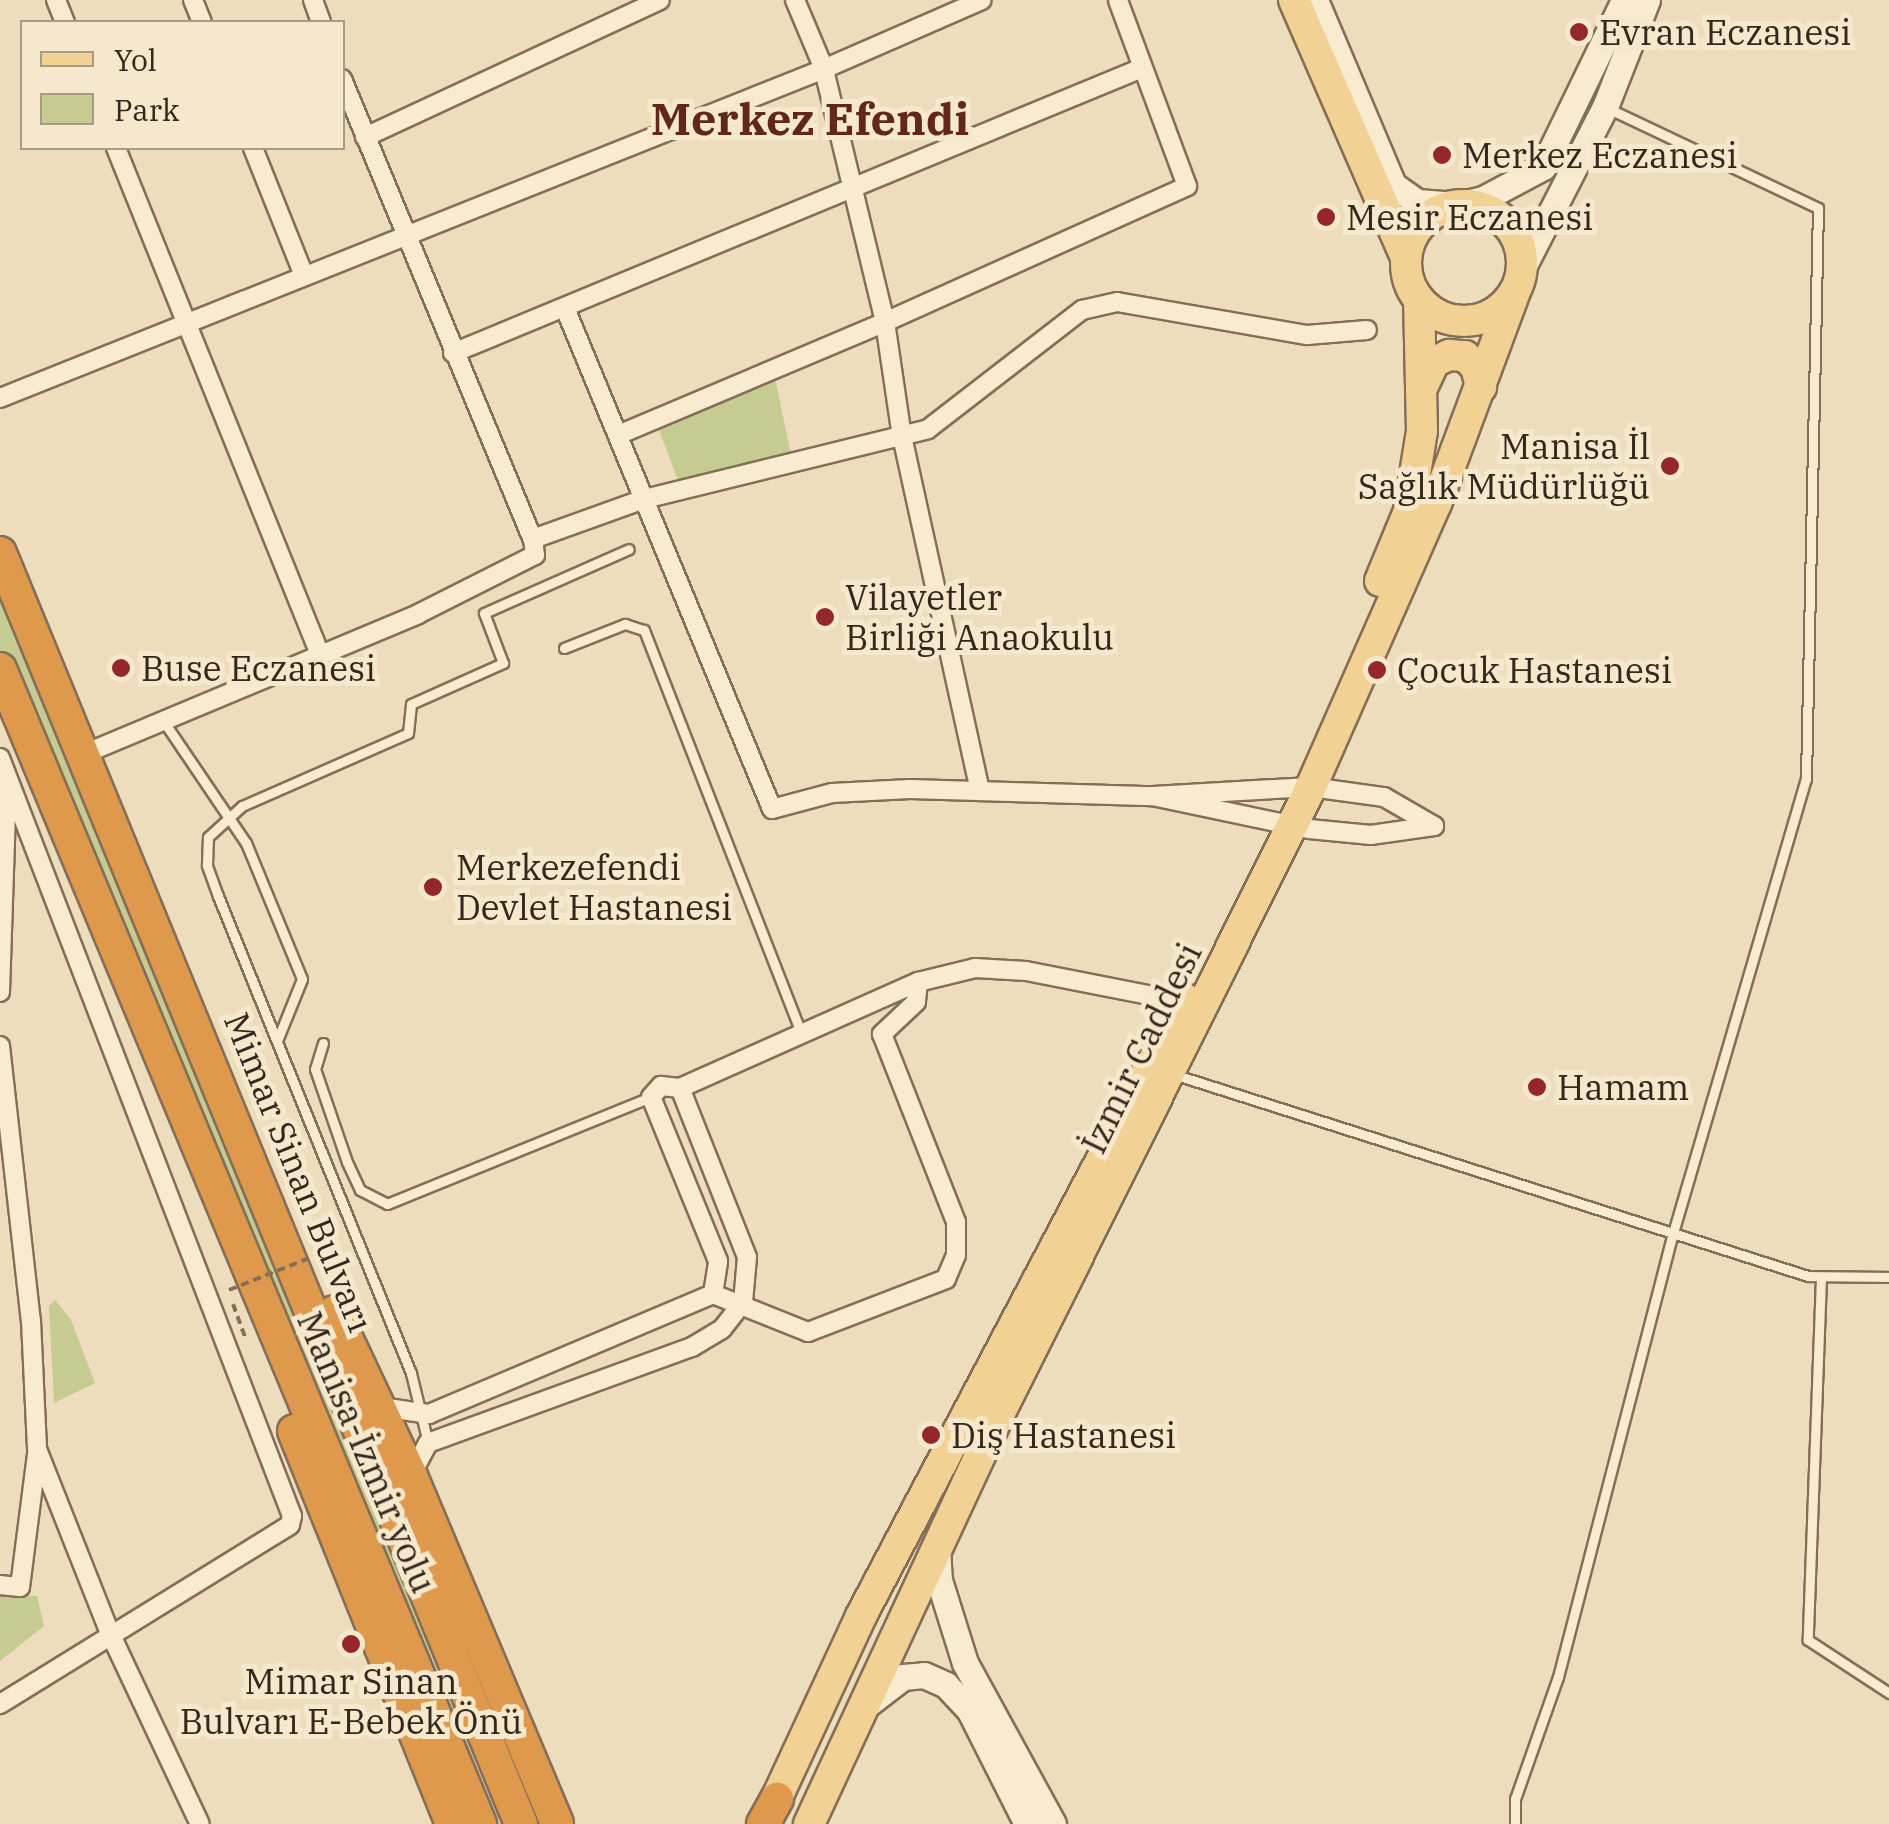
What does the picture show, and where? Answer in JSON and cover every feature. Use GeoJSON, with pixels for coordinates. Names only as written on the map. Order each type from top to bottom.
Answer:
{"type":"FeatureCollection","features":[{"type":"Feature","properties":{"kind":"highway","name":"Mimar Sinan Bulvarı"},"geometry":{"type":"LineString","coordinates":[[0,552],[521,1824]]}},
{"type":"Feature","properties":{"kind":"highway"},"geometry":{"type":"LineString","coordinates":[[0,669],[181,1111],[320,1509],[452,1824]]}},
{"type":"Feature","properties":{"kind":"highway"},"geometry":{"type":"LineString","coordinates":[[215,1070],[381,1407],[558,1824]]}},
{"type":"Feature","properties":{"kind":"highway","name":"Manisa-İzmir yolu"},"geometry":{"type":"LineString","coordinates":[[181,1111],[480,1824]]}},
{"type":"Feature","properties":{"kind":"main road"},"geometry":{"type":"LineString","coordinates":[[1294,0],[1406,257],[1420,302],[1450,320],[1469,322],[1502,308],[1518,281],[1521,248],[1502,217],[1457,205],[1417,202],[1393,184],[1315,0]]}},
{"type":"Feature","properties":{"kind":"main road"},"geometry":{"type":"LineString","coordinates":[[1406,257],[1419,225],[1457,205],[1484,199],[1543,168],[1624,0]]}},
{"type":"Feature","properties":{"kind":"main road","name":"İzmir Caddesi"},"geometry":{"type":"LineString","coordinates":[[768,1815],[861,1616],[1193,1006],[1303,788],[1481,387],[1518,281],[1604,107],[1647,0]]}},
{"type":"Feature","properties":{"kind":"main road","name":"İzmir Caddesi"},"geometry":{"type":"LineString","coordinates":[[1303,788],[1408,511],[1422,431],[1420,302]]}},
{"type":"Feature","properties":{"kind":"main road"},"geometry":{"type":"LineString","coordinates":[[1421,390],[1434,362],[1449,355],[1465,356],[1476,367],[1481,387]]}},
{"type":"Feature","properties":{"kind":"main road","name":"İzmir Caddesi"},"geometry":{"type":"LineString","coordinates":[[808,1824],[937,1544],[1172,1074],[1193,1006]]}},
{"type":"Feature","properties":{"kind":"main road"},"geometry":{"type":"LineString","coordinates":[[937,1544],[939,1580],[965,1664],[1053,1824]]}},
{"type":"Feature","properties":{"kind":"main road"},"geometry":{"type":"LineString","coordinates":[[861,1710],[903,1676],[924,1675],[946,1685],[970,1711],[1027,1824]]}},
{"type":"Feature","properties":{"kind":"street"},"geometry":{"type":"LineString","coordinates":[[795,0],[824,70],[885,322],[902,436],[980,791]]}},
{"type":"Feature","properties":{"kind":"street"},"geometry":{"type":"LineString","coordinates":[[0,398],[303,273],[824,70],[982,0]]}},
{"type":"Feature","properties":{"kind":"street"},"geometry":{"type":"LineString","coordinates":[[618,435],[885,322],[1188,186],[1118,0]]}},
{"type":"Feature","properties":{"kind":"street"},"geometry":{"type":"LineString","coordinates":[[364,137],[655,1]]}},
{"type":"Feature","properties":{"kind":"street"},"geometry":{"type":"LineString","coordinates":[[453,353],[1142,68]]}},
{"type":"Feature","properties":{"kind":"street"},"geometry":{"type":"LineString","coordinates":[[84,754],[319,652],[418,614],[535,555],[533,539],[402,234],[345,87]]}},
{"type":"Feature","properties":{"kind":"street"},"geometry":{"type":"LineString","coordinates":[[117,150],[319,652]]}},
{"type":"Feature","properties":{"kind":"street"},"geometry":{"type":"LineString","coordinates":[[253,150],[303,273]]}},
{"type":"Feature","properties":{"kind":"street"},"geometry":{"type":"LineString","coordinates":[[533,539],[644,499],[902,436],[950,414],[1082,310],[1117,302],[1307,335],[1367,330]]}},
{"type":"Feature","properties":{"kind":"street"},"geometry":{"type":"LineString","coordinates":[[566,308],[772,808],[832,793],[980,791],[1153,796],[1303,788],[1384,797],[1434,826],[1372,835],[1285,824],[1153,796]]}},
{"type":"Feature","properties":{"kind":"street"},"geometry":{"type":"LineString","coordinates":[[0,758],[292,1516],[290,1525],[110,1631],[0,1704]]}},
{"type":"Feature","properties":{"kind":"street"},"geometry":{"type":"LineString","coordinates":[[0,992],[1,868],[8,777]]}},
{"type":"Feature","properties":{"kind":"street"},"geometry":{"type":"LineString","coordinates":[[1,868],[20,850],[36,851]]}},
{"type":"Feature","properties":{"kind":"street"},"geometry":{"type":"LineString","coordinates":[[714,1294],[718,1261],[652,1097],[661,1086],[680,1088],[918,982],[975,968],[1092,979],[1193,1006]]}},
{"type":"Feature","properties":{"kind":"street"},"geometry":{"type":"LineString","coordinates":[[381,1407],[422,1415],[714,1294],[743,1302],[808,1332],[946,1279],[956,1255],[956,1222],[882,1034],[916,1002],[918,982]]}},
{"type":"Feature","properties":{"kind":"street"},"geometry":{"type":"LineString","coordinates":[[0,1046],[6,1162],[31,1321],[38,1449],[20,1587],[0,1585]]}},
{"type":"Feature","properties":{"kind":"street"},"geometry":{"type":"LineString","coordinates":[[411,1476],[428,1443],[692,1347],[722,1329],[743,1302],[748,1257],[680,1088]]}},
{"type":"Feature","properties":{"kind":"street"},"geometry":{"type":"LineString","coordinates":[[38,1449],[110,1631],[200,1824]]}},
{"type":"Feature","properties":{"kind":"lane"},"geometry":{"type":"LineString","coordinates":[[1516,1824],[1515,1800],[1558,1677],[1672,1234],[1806,779],[1818,208],[1604,107]]}},
{"type":"Feature","properties":{"kind":"lane"},"geometry":{"type":"LineString","coordinates":[[428,1443],[422,1415],[208,865],[208,837],[224,818],[408,733],[411,704],[503,663],[484,614],[629,550]]}},
{"type":"Feature","properties":{"kind":"lane"},"geometry":{"type":"LineString","coordinates":[[564,648],[625,624],[644,630],[801,1033]]}},
{"type":"Feature","properties":{"kind":"lane"},"geometry":{"type":"LineString","coordinates":[[162,720],[199,765],[224,818],[246,843],[302,979],[299,997],[279,1024],[276,1046]]}},
{"type":"Feature","properties":{"kind":"lane"},"geometry":{"type":"LineString","coordinates":[[323,1043],[315,1069],[346,1162],[360,1190],[387,1204],[652,1097]]}},
{"type":"Feature","properties":{"kind":"lane"},"geometry":{"type":"LineString","coordinates":[[1172,1074],[1672,1234],[1821,1277],[1889,1277]]}},
{"type":"Feature","properties":{"kind":"lane"},"geometry":{"type":"LineString","coordinates":[[1821,1277],[1808,1640],[1889,1693]]}},
{"type":"Feature","properties":{"kind":"path"},"geometry":{"type":"LineString","coordinates":[[228,1290],[326,1251]]}},
{"type":"Feature","properties":{"kind":"green space"},"geometry":{"type":"Polygon","coordinates":[[[774,373],[791,455],[682,491],[656,422],[774,373]]]}},
{"type":"Feature","properties":{"kind":"green space"},"geometry":{"type":"Polygon","coordinates":[[[0,586],[500,1824],[468,1824],[0,666],[0,586]]]}},
{"type":"Feature","properties":{"kind":"green space"},"geometry":{"type":"Polygon","coordinates":[[[55,1300],[71,1320],[95,1383],[54,1403],[49,1306],[55,1300]]]}},
{"type":"Feature","properties":{"kind":"green space"},"geometry":{"type":"Polygon","coordinates":[[[0,1593],[37,1596],[44,1626],[0,1661],[0,1593]]]}},
{"type":"Feature","properties":{"kind":"place","name":"Evran Eczanesi"},"geometry":{"type":"Point","coordinates":[1579,32]}},
{"type":"Feature","properties":{"kind":"place","name":"Merkez Eczanesi"},"geometry":{"type":"Point","coordinates":[1442,155]}},
{"type":"Feature","properties":{"kind":"place","name":"Mesir Eczanesi"},"geometry":{"type":"Point","coordinates":[1326,217]}},
{"type":"Feature","properties":{"kind":"place","name":"Manisa İl Sağlık Müdürlüğü"},"geometry":{"type":"Point","coordinates":[1670,466]}},
{"type":"Feature","properties":{"kind":"place","name":"Vilayetler Birliği Anaokulu"},"geometry":{"type":"Point","coordinates":[825,617]}},
{"type":"Feature","properties":{"kind":"place","name":"Buse Eczanesi"},"geometry":{"type":"Point","coordinates":[121,668]}},
{"type":"Feature","properties":{"kind":"place","name":"Çocuk Hastanesi"},"geometry":{"type":"Point","coordinates":[1377,670]}},
{"type":"Feature","properties":{"kind":"place","name":"Merkezefendi Devlet Hastanesi"},"geometry":{"type":"Point","coordinates":[433,887]}},
{"type":"Feature","properties":{"kind":"place","name":"Hamam"},"geometry":{"type":"Point","coordinates":[1537,1087]}},
{"type":"Feature","properties":{"kind":"place","name":"Diş Hastanesi"},"geometry":{"type":"Point","coordinates":[931,1435]}},
{"type":"Feature","properties":{"kind":"place","name":"Mimar Sinan Bulvarı E-Bebek Önü"},"geometry":{"type":"Point","coordinates":[351,1644]}},
{"type":"Feature","properties":{"kind":"district","name":"Merkez Efendi"},"geometry":{"type":"Point","coordinates":[810,119]}}]}
